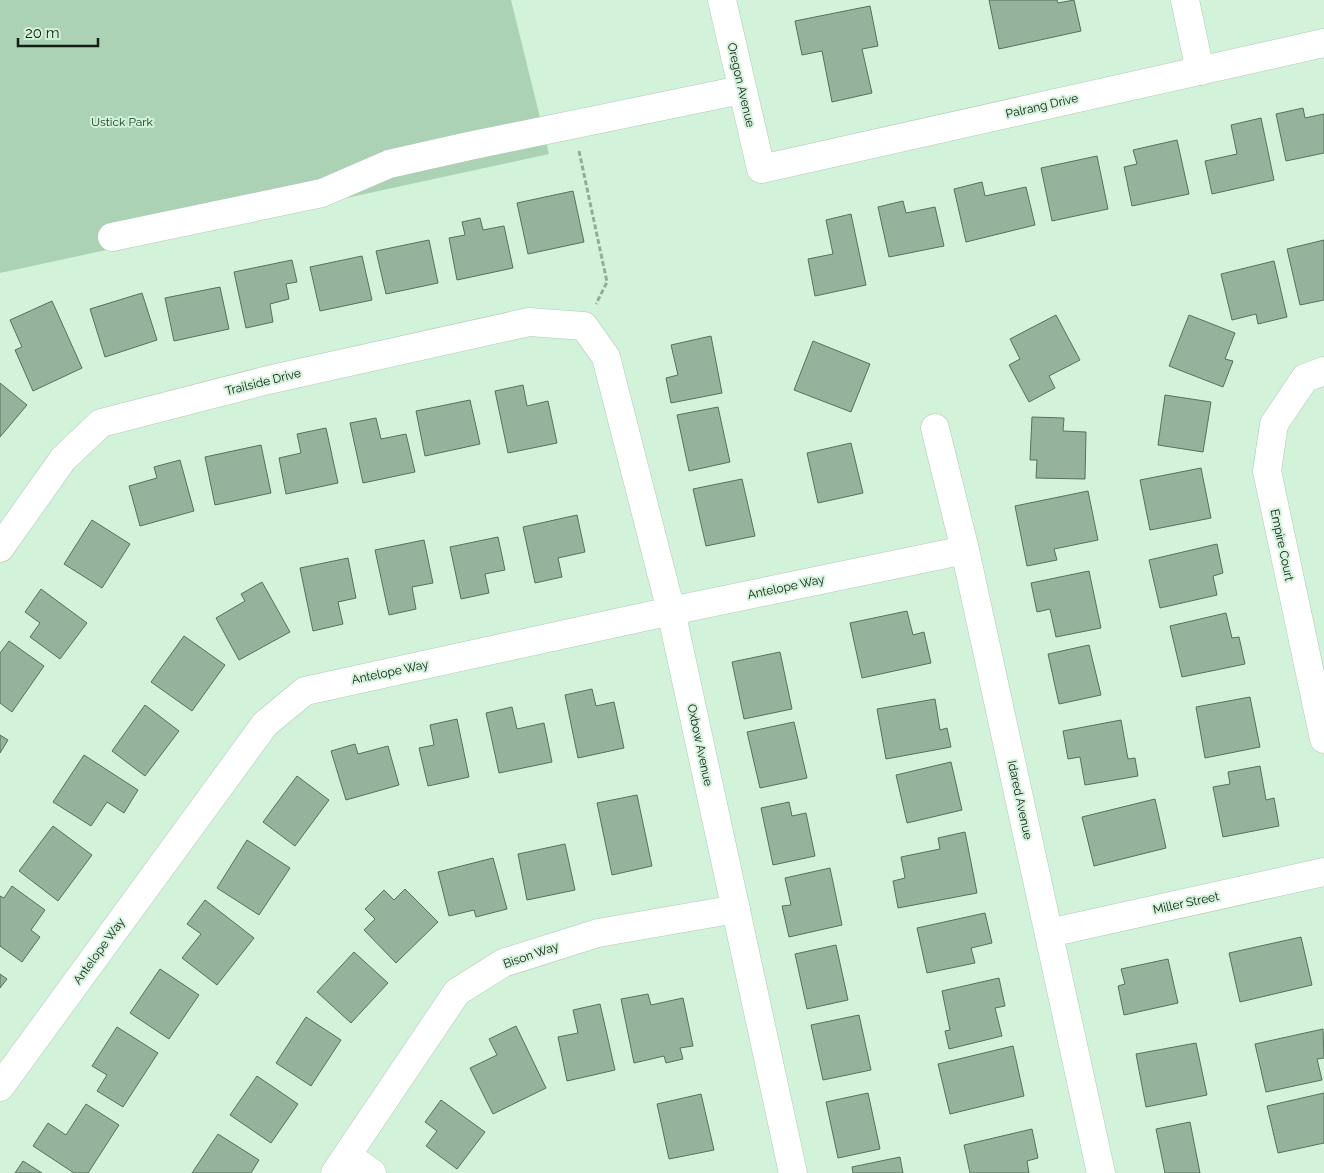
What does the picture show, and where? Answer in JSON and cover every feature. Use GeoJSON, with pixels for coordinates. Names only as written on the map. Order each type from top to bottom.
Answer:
{"type":"FeatureCollection","features":[{"type":"Feature","properties":{"kind":"street","name":"Oregon Avenue"},"geometry":{"type":"LineString","coordinates":[[722,0],[741,90],[761,169]]}},
{"type":"Feature","properties":{"kind":"street"},"geometry":{"type":"LineString","coordinates":[[1185,0],[1200,70]]}},
{"type":"Feature","properties":{"kind":"street","name":"Palrang Drive"},"geometry":{"type":"LineString","coordinates":[[761,169],[1324,43]]}},
{"type":"Feature","properties":{"kind":"street"},"geometry":{"type":"LineString","coordinates":[[112,237],[322,193],[389,164],[741,90]]}},
{"type":"Feature","properties":{"kind":"street","name":"Trailside Drive"},"geometry":{"type":"LineString","coordinates":[[0,548],[63,459],[101,423],[268,380],[530,322],[584,326]]}},
{"type":"Feature","properties":{"kind":"street","name":"Oxbow Avenue"},"geometry":{"type":"LineString","coordinates":[[584,326],[606,357],[671,611],[793,1173]]}},
{"type":"Feature","properties":{"kind":"street","name":"Empire Court"},"geometry":{"type":"LineString","coordinates":[[1324,371],[1305,378],[1274,424],[1267,472],[1318,682],[1324,739]]}},
{"type":"Feature","properties":{"kind":"street","name":"Idared Avenue"},"geometry":{"type":"LineString","coordinates":[[935,428],[965,550],[1101,1173]]}},
{"type":"Feature","properties":{"kind":"street","name":"Antelope Way"},"geometry":{"type":"LineString","coordinates":[[0,1087],[265,724],[305,691],[671,611],[965,550]]}},
{"type":"Feature","properties":{"kind":"street","name":"Miller Street"},"geometry":{"type":"LineString","coordinates":[[1049,933],[1324,872]]}},
{"type":"Feature","properties":{"kind":"street","name":"Bison Way"},"geometry":{"type":"LineString","coordinates":[[341,1164],[457,992],[503,964],[598,933],[736,910]]}},
{"type":"Feature","properties":{"kind":"street"},"geometry":{"type":"LineString","coordinates":[[341,1164],[372,1173]]}},
{"type":"Feature","properties":{"kind":"path"},"geometry":{"type":"LineString","coordinates":[[574,124],[607,282],[584,326]]}},
{"type":"Feature","properties":{"kind":"green space","name":"Ustick Park"},"geometry":{"type":"Polygon","coordinates":[[[0,0],[511,0],[549,154],[0,273],[0,0]]]}},
{"type":"Feature","properties":{"kind":"building"},"geometry":{"type":"Polygon","coordinates":[[[989,0],[1057,0],[1058,3],[1074,0],[1081,31],[999,49],[989,0]]]}},
{"type":"Feature","properties":{"kind":"building"},"geometry":{"type":"Polygon","coordinates":[[[870,6],[878,46],[862,49],[872,93],[832,102],[822,51],[802,55],[795,21],[870,6]]]}},
{"type":"Feature","properties":{"kind":"building"},"geometry":{"type":"Polygon","coordinates":[[[1303,108],[1305,118],[1324,114],[1324,153],[1286,161],[1276,114],[1303,108]]]}},
{"type":"Feature","properties":{"kind":"building"},"geometry":{"type":"Polygon","coordinates":[[[1261,118],[1274,180],[1212,194],[1205,161],[1237,154],[1231,125],[1261,118]]]}},
{"type":"Feature","properties":{"kind":"building"},"geometry":{"type":"Polygon","coordinates":[[[1177,140],[1189,194],[1132,206],[1124,167],[1137,164],[1133,150],[1177,140]]]}},
{"type":"Feature","properties":{"kind":"building"},"geometry":{"type":"Polygon","coordinates":[[[1097,156],[1108,209],[1052,221],[1041,168],[1097,156]]]}},
{"type":"Feature","properties":{"kind":"building"},"geometry":{"type":"Polygon","coordinates":[[[982,182],[985,196],[1026,187],[1035,225],[966,242],[954,189],[982,182]]]}},
{"type":"Feature","properties":{"kind":"building"},"geometry":{"type":"Polygon","coordinates":[[[573,191],[584,242],[528,254],[517,203],[573,191]]]}},
{"type":"Feature","properties":{"kind":"building"},"geometry":{"type":"Polygon","coordinates":[[[903,201],[906,213],[935,207],[944,246],[889,257],[878,207],[903,201]]]}},
{"type":"Feature","properties":{"kind":"building"},"geometry":{"type":"Polygon","coordinates":[[[851,214],[866,285],[815,296],[808,259],[833,254],[826,220],[851,214]]]}},
{"type":"Feature","properties":{"kind":"building"},"geometry":{"type":"Polygon","coordinates":[[[480,218],[483,230],[504,226],[513,268],[457,280],[449,238],[465,235],[462,222],[480,218]]]}},
{"type":"Feature","properties":{"kind":"building"},"geometry":{"type":"Polygon","coordinates":[[[429,240],[438,283],[386,294],[376,251],[429,240]]]}},
{"type":"Feature","properties":{"kind":"building"},"geometry":{"type":"Polygon","coordinates":[[[1324,240],[1324,300],[1300,305],[1287,249],[1324,240]]]}},
{"type":"Feature","properties":{"kind":"building"},"geometry":{"type":"Polygon","coordinates":[[[362,256],[372,300],[320,311],[310,267],[362,256]]]}},
{"type":"Feature","properties":{"kind":"building"},"geometry":{"type":"Polygon","coordinates":[[[292,260],[297,282],[286,284],[289,299],[270,304],[273,322],[246,328],[234,272],[292,260]]]}},
{"type":"Feature","properties":{"kind":"building"},"geometry":{"type":"Polygon","coordinates":[[[1274,261],[1287,317],[1258,324],[1256,314],[1232,320],[1221,274],[1274,261]]]}},
{"type":"Feature","properties":{"kind":"building"},"geometry":{"type":"Polygon","coordinates":[[[220,287],[229,329],[174,341],[165,298],[220,287]]]}},
{"type":"Feature","properties":{"kind":"building"},"geometry":{"type":"Polygon","coordinates":[[[142,293],[157,340],[105,357],[90,309],[142,293]]]}},
{"type":"Feature","properties":{"kind":"building"},"geometry":{"type":"Polygon","coordinates":[[[52,301],[82,368],[33,391],[15,350],[22,347],[10,320],[52,301]]]}},
{"type":"Feature","properties":{"kind":"building"},"geometry":{"type":"Polygon","coordinates":[[[1056,315],[1080,360],[1049,376],[1055,388],[1029,402],[1009,365],[1020,359],[1010,339],[1056,315]]]}},
{"type":"Feature","properties":{"kind":"building"},"geometry":{"type":"Polygon","coordinates":[[[1189,315],[1235,333],[1225,359],[1233,361],[1223,387],[1169,366],[1189,315]]]}},
{"type":"Feature","properties":{"kind":"building"},"geometry":{"type":"Polygon","coordinates":[[[711,336],[722,393],[671,403],[666,378],[678,375],[671,345],[711,336]]]}},
{"type":"Feature","properties":{"kind":"building"},"geometry":{"type":"Polygon","coordinates":[[[813,341],[870,364],[851,412],[794,390],[813,341]]]}},
{"type":"Feature","properties":{"kind":"building"},"geometry":{"type":"Polygon","coordinates":[[[0,383],[27,405],[0,437],[0,383]]]}},
{"type":"Feature","properties":{"kind":"building"},"geometry":{"type":"Polygon","coordinates":[[[523,385],[527,406],[548,401],[557,443],[508,453],[495,391],[523,385]]]}},
{"type":"Feature","properties":{"kind":"building"},"geometry":{"type":"Polygon","coordinates":[[[1165,395],[1211,402],[1203,452],[1158,445],[1165,395]]]}},
{"type":"Feature","properties":{"kind":"building"},"geometry":{"type":"Polygon","coordinates":[[[470,400],[480,444],[425,456],[416,411],[470,400]]]}},
{"type":"Feature","properties":{"kind":"building"},"geometry":{"type":"Polygon","coordinates":[[[718,407],[730,462],[689,471],[677,415],[718,407]]]}},
{"type":"Feature","properties":{"kind":"building"},"geometry":{"type":"Polygon","coordinates":[[[1032,417],[1064,418],[1063,431],[1086,432],[1085,479],[1036,478],[1037,460],[1030,460],[1032,417]]]}},
{"type":"Feature","properties":{"kind":"building"},"geometry":{"type":"Polygon","coordinates":[[[376,418],[381,439],[406,434],[415,472],[363,483],[350,423],[376,418]]]}},
{"type":"Feature","properties":{"kind":"building"},"geometry":{"type":"Polygon","coordinates":[[[326,428],[338,483],[286,494],[279,458],[301,453],[297,434],[326,428]]]}},
{"type":"Feature","properties":{"kind":"building"},"geometry":{"type":"Polygon","coordinates":[[[851,443],[863,493],[818,503],[807,453],[851,443]]]}},
{"type":"Feature","properties":{"kind":"building"},"geometry":{"type":"Polygon","coordinates":[[[261,445],[271,493],[215,505],[205,457],[261,445]]]}},
{"type":"Feature","properties":{"kind":"building"},"geometry":{"type":"Polygon","coordinates":[[[180,460],[194,511],[140,526],[129,486],[157,478],[154,467],[180,460]]]}},
{"type":"Feature","properties":{"kind":"building"},"geometry":{"type":"Polygon","coordinates":[[[1201,468],[1211,518],[1150,530],[1140,480],[1201,468]]]}},
{"type":"Feature","properties":{"kind":"building"},"geometry":{"type":"Polygon","coordinates":[[[742,479],[755,536],[706,546],[693,489],[742,479]]]}},
{"type":"Feature","properties":{"kind":"building"},"geometry":{"type":"Polygon","coordinates":[[[1088,491],[1098,540],[1054,549],[1057,560],[1027,566],[1015,506],[1088,491]]]}},
{"type":"Feature","properties":{"kind":"building"},"geometry":{"type":"Polygon","coordinates":[[[577,515],[585,552],[558,558],[562,577],[535,583],[523,527],[577,515]]]}},
{"type":"Feature","properties":{"kind":"building"},"geometry":{"type":"Polygon","coordinates":[[[92,520],[130,544],[102,588],[64,564],[92,520]]]}},
{"type":"Feature","properties":{"kind":"building"},"geometry":{"type":"Polygon","coordinates":[[[498,537],[505,570],[485,574],[489,593],[461,599],[450,547],[498,537]]]}},
{"type":"Feature","properties":{"kind":"building"},"geometry":{"type":"Polygon","coordinates":[[[424,540],[433,583],[412,587],[416,609],[389,615],[375,550],[424,540]]]}},
{"type":"Feature","properties":{"kind":"building"},"geometry":{"type":"Polygon","coordinates":[[[1217,544],[1223,573],[1213,576],[1217,595],[1160,608],[1149,560],[1217,544]]]}},
{"type":"Feature","properties":{"kind":"building"},"geometry":{"type":"Polygon","coordinates":[[[348,558],[356,598],[338,602],[343,624],[313,631],[300,568],[348,558]]]}},
{"type":"Feature","properties":{"kind":"building"},"geometry":{"type":"Polygon","coordinates":[[[1089,571],[1101,628],[1056,637],[1050,609],[1037,612],[1031,583],[1089,571]]]}},
{"type":"Feature","properties":{"kind":"building"},"geometry":{"type":"Polygon","coordinates":[[[262,582],[290,632],[239,660],[216,618],[245,601],[241,594],[262,582]]]}},
{"type":"Feature","properties":{"kind":"building"},"geometry":{"type":"Polygon","coordinates":[[[41,589],[87,623],[60,659],[30,637],[40,623],[25,612],[41,589]]]}},
{"type":"Feature","properties":{"kind":"building"},"geometry":{"type":"Polygon","coordinates":[[[907,611],[913,635],[924,632],[931,663],[862,678],[850,623],[907,611]]]}},
{"type":"Feature","properties":{"kind":"building"},"geometry":{"type":"Polygon","coordinates":[[[1226,613],[1232,638],[1239,637],[1245,664],[1182,677],[1170,626],[1226,613]]]}},
{"type":"Feature","properties":{"kind":"building"},"geometry":{"type":"Polygon","coordinates":[[[184,636],[225,665],[192,711],[151,682],[184,636]]]}},
{"type":"Feature","properties":{"kind":"building"},"geometry":{"type":"Polygon","coordinates":[[[9,641],[44,666],[12,712],[0,703],[0,653],[9,641]]]}},
{"type":"Feature","properties":{"kind":"building"},"geometry":{"type":"Polygon","coordinates":[[[1089,645],[1101,695],[1059,704],[1048,654],[1089,645]]]}},
{"type":"Feature","properties":{"kind":"building"},"geometry":{"type":"Polygon","coordinates":[[[780,652],[792,709],[744,719],[732,662],[780,652]]]}},
{"type":"Feature","properties":{"kind":"building"},"geometry":{"type":"Polygon","coordinates":[[[592,689],[596,706],[614,702],[624,748],[578,758],[565,695],[592,689]]]}},
{"type":"Feature","properties":{"kind":"building"},"geometry":{"type":"Polygon","coordinates":[[[1250,697],[1260,747],[1205,758],[1196,707],[1250,697]]]}},
{"type":"Feature","properties":{"kind":"building"},"geometry":{"type":"Polygon","coordinates":[[[935,699],[940,730],[947,728],[951,747],[886,759],[877,709],[935,699]]]}},
{"type":"Feature","properties":{"kind":"building"},"geometry":{"type":"Polygon","coordinates":[[[145,705],[179,731],[145,776],[112,751],[145,705]]]}},
{"type":"Feature","properties":{"kind":"building"},"geometry":{"type":"Polygon","coordinates":[[[512,707],[517,729],[544,723],[552,762],[499,773],[486,713],[512,707]]]}},
{"type":"Feature","properties":{"kind":"building"},"geometry":{"type":"Polygon","coordinates":[[[457,719],[469,777],[428,786],[419,748],[434,745],[430,725],[457,719]]]}},
{"type":"Feature","properties":{"kind":"building"},"geometry":{"type":"Polygon","coordinates":[[[1121,720],[1128,759],[1135,758],[1138,776],[1085,785],[1080,757],[1068,759],[1063,731],[1121,720]]]}},
{"type":"Feature","properties":{"kind":"building"},"geometry":{"type":"Polygon","coordinates":[[[794,722],[807,778],[760,788],[747,732],[794,722]]]}},
{"type":"Feature","properties":{"kind":"building"},"geometry":{"type":"Polygon","coordinates":[[[0,735],[8,740],[0,753],[0,735]]]}},
{"type":"Feature","properties":{"kind":"building"},"geometry":{"type":"Polygon","coordinates":[[[355,744],[358,754],[388,746],[399,785],[346,800],[331,751],[355,744]]]}},
{"type":"Feature","properties":{"kind":"building"},"geometry":{"type":"Polygon","coordinates":[[[84,755],[138,790],[124,813],[107,802],[91,826],[53,802],[84,755]]]}},
{"type":"Feature","properties":{"kind":"building"},"geometry":{"type":"Polygon","coordinates":[[[951,762],[962,810],[907,823],[896,775],[951,762]]]}},
{"type":"Feature","properties":{"kind":"building"},"geometry":{"type":"Polygon","coordinates":[[[1260,766],[1266,800],[1274,798],[1279,826],[1223,837],[1213,787],[1230,784],[1228,772],[1260,766]]]}},
{"type":"Feature","properties":{"kind":"building"},"geometry":{"type":"Polygon","coordinates":[[[297,776],[329,800],[295,846],[263,822],[297,776]]]}},
{"type":"Feature","properties":{"kind":"building"},"geometry":{"type":"Polygon","coordinates":[[[637,795],[652,866],[612,875],[597,803],[637,795]]]}},
{"type":"Feature","properties":{"kind":"building"},"geometry":{"type":"Polygon","coordinates":[[[1155,799],[1166,848],[1094,866],[1082,817],[1155,799]]]}},
{"type":"Feature","properties":{"kind":"building"},"geometry":{"type":"Polygon","coordinates":[[[789,802],[792,816],[806,813],[815,856],[773,865],[761,808],[789,802]]]}},
{"type":"Feature","properties":{"kind":"building"},"geometry":{"type":"Polygon","coordinates":[[[53,826],[92,855],[58,901],[19,871],[53,826]]]}},
{"type":"Feature","properties":{"kind":"building"},"geometry":{"type":"Polygon","coordinates":[[[965,832],[977,893],[898,908],[893,881],[905,878],[901,857],[940,849],[938,838],[965,832]]]}},
{"type":"Feature","properties":{"kind":"building"},"geometry":{"type":"Polygon","coordinates":[[[247,840],[290,868],[259,915],[217,888],[247,840]]]}},
{"type":"Feature","properties":{"kind":"building"},"geometry":{"type":"Polygon","coordinates":[[[565,844],[575,890],[527,900],[518,854],[565,844]]]}},
{"type":"Feature","properties":{"kind":"building"},"geometry":{"type":"Polygon","coordinates":[[[493,858],[507,909],[476,917],[474,910],[449,916],[438,872],[493,858]]]}},
{"type":"Feature","properties":{"kind":"building"},"geometry":{"type":"Polygon","coordinates":[[[830,868],[842,925],[789,937],[782,906],[791,905],[785,878],[830,868]]]}},
{"type":"Feature","properties":{"kind":"building"},"geometry":{"type":"Polygon","coordinates":[[[12,886],[45,910],[31,930],[40,937],[22,962],[0,946],[0,896],[4,898],[12,886]]]}},
{"type":"Feature","properties":{"kind":"building"},"geometry":{"type":"Polygon","coordinates":[[[405,889],[438,922],[396,963],[364,930],[375,919],[365,909],[384,890],[394,900],[405,889]]]}},
{"type":"Feature","properties":{"kind":"building"},"geometry":{"type":"Polygon","coordinates":[[[205,900],[254,938],[217,985],[182,958],[201,934],[187,924],[205,900]]]}},
{"type":"Feature","properties":{"kind":"building"},"geometry":{"type":"Polygon","coordinates":[[[985,913],[992,943],[971,948],[975,963],[927,973],[917,928],[985,913]]]}},
{"type":"Feature","properties":{"kind":"building"},"geometry":{"type":"Polygon","coordinates":[[[1301,937],[1312,985],[1240,1002],[1229,953],[1301,937]]]}},
{"type":"Feature","properties":{"kind":"building"},"geometry":{"type":"Polygon","coordinates":[[[836,945],[848,1000],[807,1009],[795,954],[836,945]]]}},
{"type":"Feature","properties":{"kind":"building"},"geometry":{"type":"Polygon","coordinates":[[[354,952],[388,983],[351,1023],[317,992],[354,952]]]}},
{"type":"Feature","properties":{"kind":"building"},"geometry":{"type":"Polygon","coordinates":[[[1168,959],[1178,1003],[1124,1015],[1118,986],[1125,984],[1121,969],[1168,959]]]}},
{"type":"Feature","properties":{"kind":"building"},"geometry":{"type":"Polygon","coordinates":[[[160,969],[199,995],[169,1039],[130,1013],[160,969]]]}},
{"type":"Feature","properties":{"kind":"building"},"geometry":{"type":"Polygon","coordinates":[[[0,974],[7,979],[0,988],[0,974]]]}},
{"type":"Feature","properties":{"kind":"building"},"geometry":{"type":"Polygon","coordinates":[[[999,978],[1005,1006],[995,1008],[1002,1036],[949,1049],[945,1031],[950,1030],[942,991],[999,978]]]}},
{"type":"Feature","properties":{"kind":"building"},"geometry":{"type":"Polygon","coordinates":[[[648,994],[651,1005],[683,998],[693,1046],[680,1048],[683,1059],[666,1063],[664,1056],[634,1063],[621,999],[648,994]]]}},
{"type":"Feature","properties":{"kind":"building"},"geometry":{"type":"Polygon","coordinates":[[[600,1004],[615,1070],[567,1081],[558,1037],[578,1033],[573,1010],[600,1004]]]}},
{"type":"Feature","properties":{"kind":"building"},"geometry":{"type":"Polygon","coordinates":[[[859,1015],[871,1070],[823,1080],[811,1025],[859,1015]]]}},
{"type":"Feature","properties":{"kind":"building"},"geometry":{"type":"Polygon","coordinates":[[[306,1017],[341,1040],[311,1086],[276,1063],[306,1017]]]}},
{"type":"Feature","properties":{"kind":"building"},"geometry":{"type":"Polygon","coordinates":[[[516,1026],[546,1088],[493,1114],[470,1068],[497,1055],[489,1039],[516,1026]]]}},
{"type":"Feature","properties":{"kind":"building"},"geometry":{"type":"Polygon","coordinates":[[[117,1027],[158,1053],[123,1107],[97,1091],[107,1075],[92,1066],[117,1027]]]}},
{"type":"Feature","properties":{"kind":"building"},"geometry":{"type":"Polygon","coordinates":[[[1323,1029],[1324,1058],[1317,1059],[1322,1080],[1266,1092],[1255,1044],[1323,1029]]]}},
{"type":"Feature","properties":{"kind":"building"},"geometry":{"type":"Polygon","coordinates":[[[1196,1043],[1207,1095],[1146,1107],[1136,1054],[1196,1043]]]}},
{"type":"Feature","properties":{"kind":"building"},"geometry":{"type":"Polygon","coordinates":[[[1013,1046],[1024,1096],[950,1114],[938,1064],[1013,1046]]]}},
{"type":"Feature","properties":{"kind":"building"},"geometry":{"type":"Polygon","coordinates":[[[257,1076],[298,1104],[271,1143],[230,1115],[257,1076]]]}},
{"type":"Feature","properties":{"kind":"building"},"geometry":{"type":"Polygon","coordinates":[[[868,1093],[880,1149],[838,1158],[826,1102],[868,1093]]]}},
{"type":"Feature","properties":{"kind":"building"},"geometry":{"type":"Polygon","coordinates":[[[1324,1093],[1324,1143],[1278,1153],[1267,1106],[1324,1093]]]}},
{"type":"Feature","properties":{"kind":"building"},"geometry":{"type":"Polygon","coordinates":[[[701,1094],[714,1150],[669,1159],[657,1104],[701,1094]]]}},
{"type":"Feature","properties":{"kind":"building"},"geometry":{"type":"Polygon","coordinates":[[[441,1100],[485,1132],[457,1169],[426,1146],[437,1131],[425,1122],[441,1100]]]}},
{"type":"Feature","properties":{"kind":"building"},"geometry":{"type":"Polygon","coordinates":[[[86,1104],[119,1125],[88,1173],[74,1173],[33,1146],[48,1123],[66,1135],[86,1104]]]}},
{"type":"Feature","properties":{"kind":"building"},"geometry":{"type":"Polygon","coordinates":[[[1190,1122],[1200,1173],[1165,1173],[1156,1129],[1190,1122]]]}},
{"type":"Feature","properties":{"kind":"building"},"geometry":{"type":"Polygon","coordinates":[[[1032,1129],[1038,1158],[1027,1161],[1029,1173],[970,1173],[964,1145],[1032,1129]]]}},
{"type":"Feature","properties":{"kind":"building"},"geometry":{"type":"Polygon","coordinates":[[[218,1134],[259,1160],[251,1173],[192,1173],[218,1134]]]}},
{"type":"Feature","properties":{"kind":"building"},"geometry":{"type":"Polygon","coordinates":[[[900,1157],[903,1173],[853,1173],[852,1167],[900,1157]]]}},
{"type":"Feature","properties":{"kind":"building"},"geometry":{"type":"Polygon","coordinates":[[[23,1161],[42,1173],[15,1173],[23,1161]]]}}]}
